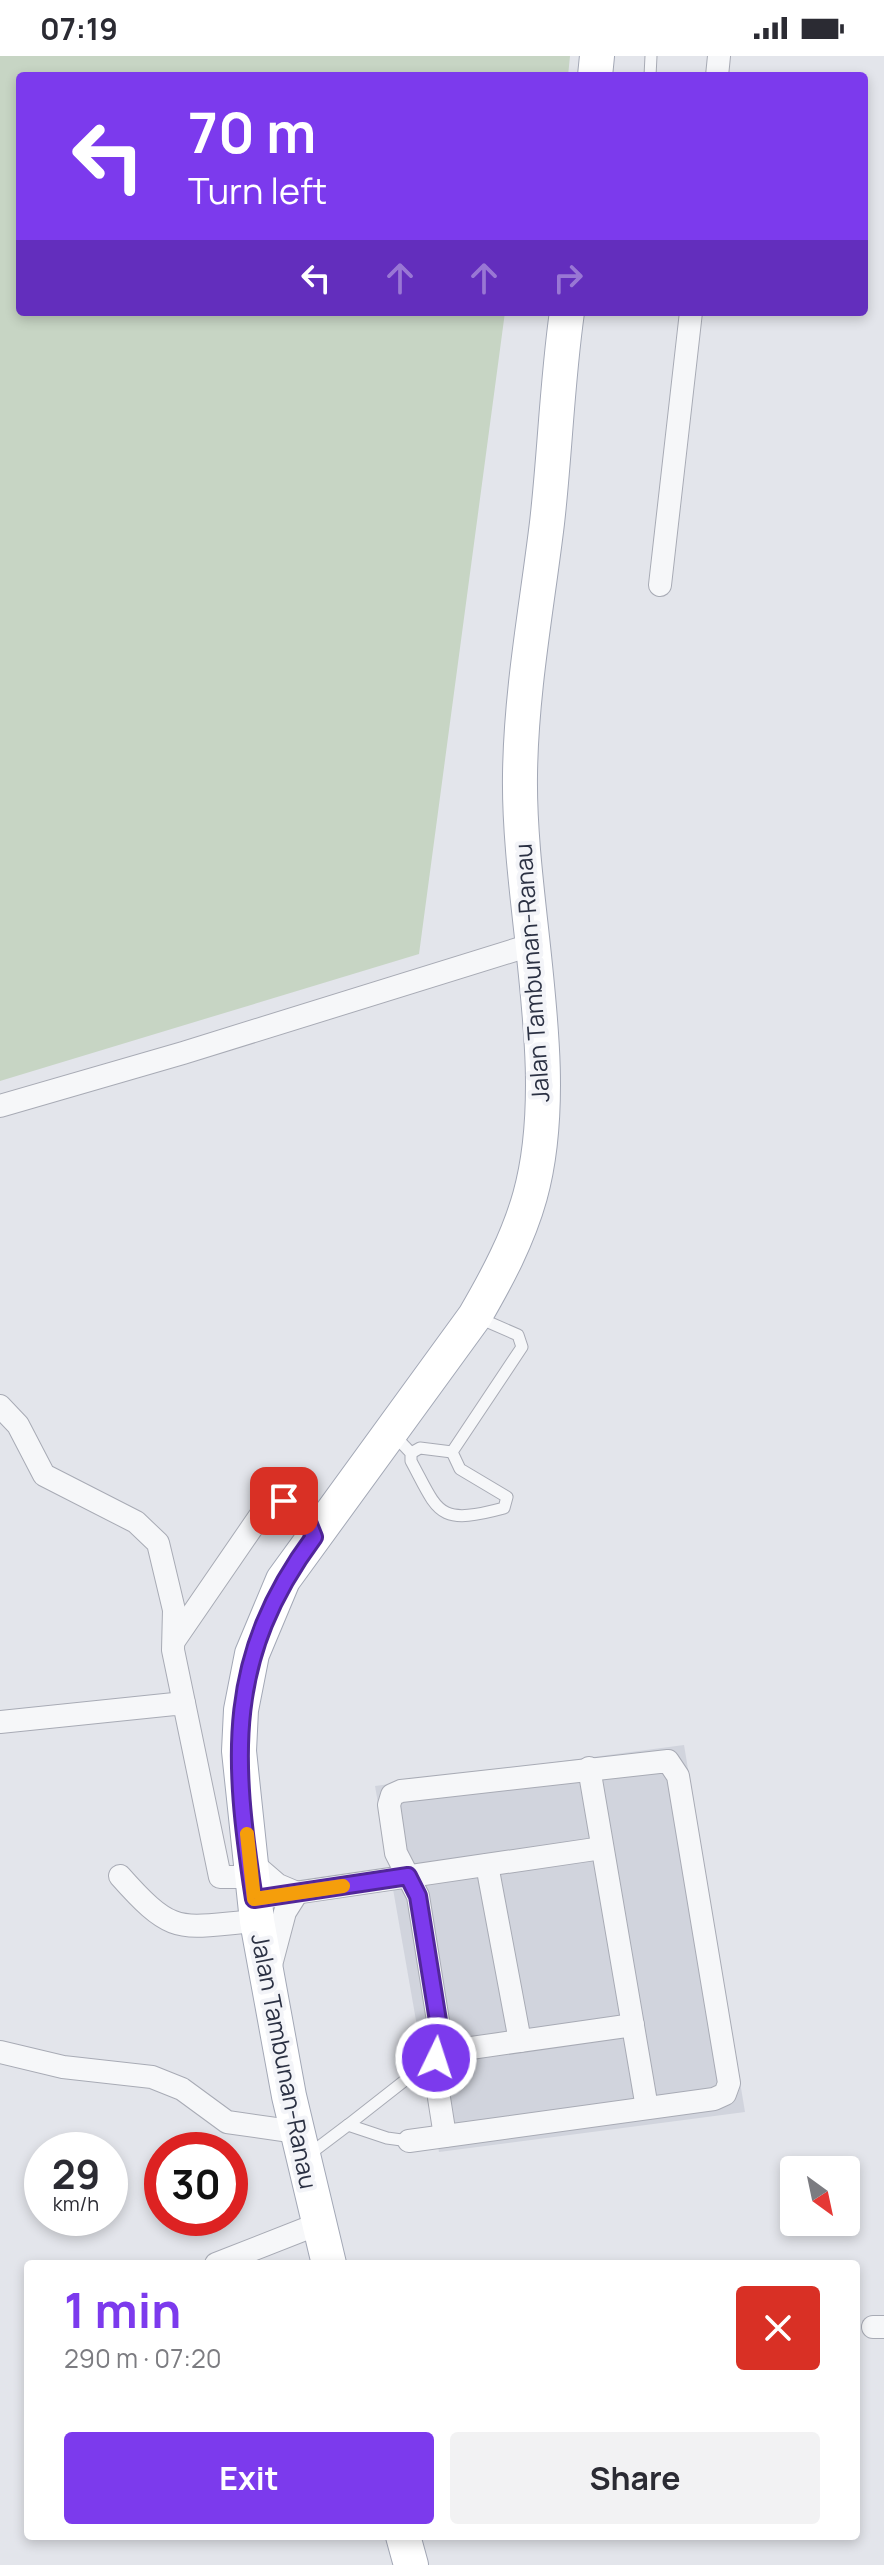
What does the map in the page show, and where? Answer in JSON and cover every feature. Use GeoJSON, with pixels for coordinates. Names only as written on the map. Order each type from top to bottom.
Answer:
{"type":"FeatureCollection","features":[{"type":"Feature","properties":{"kind":"main road","name":"Jalan Tambunan-Ranau"},"geometry":{"type":"LineString","coordinates":[[328,2260],[300,2146],[268,1986],[253,1889],[239,1751],[245,1686],[271,1601],[314,1537],[401,1443],[475,1316],[522,1224],[538,1153],[541,1051],[520,828],[521,727],[550,492],[567,316]]}},
{"type":"Feature","properties":{"kind":"main road"},"geometry":{"type":"LineString","coordinates":[[404,2540],[411,2565]]}},
{"type":"Feature","properties":{"kind":"street"},"geometry":{"type":"LineString","coordinates":[[660,585],[691,316]]}},
{"type":"Feature","properties":{"kind":"street"},"geometry":{"type":"LineString","coordinates":[[0,1106],[531,945]]}},
{"type":"Feature","properties":{"kind":"street"},"geometry":{"type":"LineString","coordinates":[[0,1406],[18,1425],[44,1475],[136,1522],[158,1543],[174,1610],[174,1641],[184,1703],[220,1877],[253,1889],[297,1893],[602,1848]]}},
{"type":"Feature","properties":{"kind":"street"},"geometry":{"type":"LineString","coordinates":[[174,1641],[264,1510],[273,1503],[284,1501],[302,1507],[314,1537]]}},
{"type":"Feature","properties":{"kind":"street"},"geometry":{"type":"LineString","coordinates":[[0,1722],[184,1703]]}},
{"type":"Feature","properties":{"kind":"street"},"geometry":{"type":"LineString","coordinates":[[409,2141],[714,2099],[728,2088],[678,1776],[672,1765],[662,1760],[396,1793],[389,1805],[396,1853],[418,1896],[443,2052]]}},
{"type":"Feature","properties":{"kind":"street"},"geometry":{"type":"LineString","coordinates":[[589,1768],[647,2108]]}},
{"type":"Feature","properties":{"kind":"street"},"geometry":{"type":"LineString","coordinates":[[487,1865],[520,2041]]}},
{"type":"Feature","properties":{"kind":"street"},"geometry":{"type":"LineString","coordinates":[[120,1876],[152,1912],[170,1923],[191,1926],[253,1889],[262,1874],[297,1893]]}},
{"type":"Feature","properties":{"kind":"street"},"geometry":{"type":"LineString","coordinates":[[268,1986],[285,1912],[297,1893]]}},
{"type":"Feature","properties":{"kind":"street"},"geometry":{"type":"LineString","coordinates":[[445,2136],[434,2066],[436,2058],[443,2052],[633,2025]]}},
{"type":"Feature","properties":{"kind":"street"},"geometry":{"type":"LineString","coordinates":[[0,2052],[63,2067],[152,2077],[182,2089],[227,2122],[300,2146]]}},
{"type":"Feature","properties":{"kind":"street"},"geometry":{"type":"LineString","coordinates":[[246,2258],[318,2224]]}},
{"type":"Feature","properties":{"kind":"lane"},"geometry":{"type":"LineString","coordinates":[[401,1443],[432,1504],[441,1512],[455,1515],[504,1508],[507,1497],[460,1469],[452,1452],[522,1347],[518,1335],[475,1316]]}},
{"type":"Feature","properties":{"kind":"lane"},"geometry":{"type":"LineString","coordinates":[[401,1443],[452,1452]]}},
{"type":"Feature","properties":{"kind":"lane"},"geometry":{"type":"LineString","coordinates":[[300,2146],[348,2125],[443,2052]]}},
{"type":"Feature","properties":{"kind":"lane"},"geometry":{"type":"LineString","coordinates":[[348,2125],[387,2138],[409,2141]]}},
{"type":"Feature","properties":{"kind":"shaded area"},"geometry":{"type":"Polygon","coordinates":[[[684,1745],[745,2112],[439,2152],[375,1786],[684,1745]]]}},
{"type":"Feature","properties":{"kind":"green space"},"geometry":{"type":"Polygon","coordinates":[[[0,56],[570,56],[568,72],[16,72],[16,316],[504,316],[419,954],[0,1081],[0,56]]]}},
{"type":"Feature","properties":{"kind":"slow traffic"},"geometry":{"type":"LineString","coordinates":[[247,1834],[254,1899],[343,1886]]}},
{"type":"Feature","properties":{"kind":"route"},"geometry":{"type":"LineString","coordinates":[[284,1501],[302,1507],[314,1537],[271,1601],[252,1654],[241,1710],[239,1751],[254,1899],[408,1876],[418,1896],[443,2052],[436,2058]]}}]}
